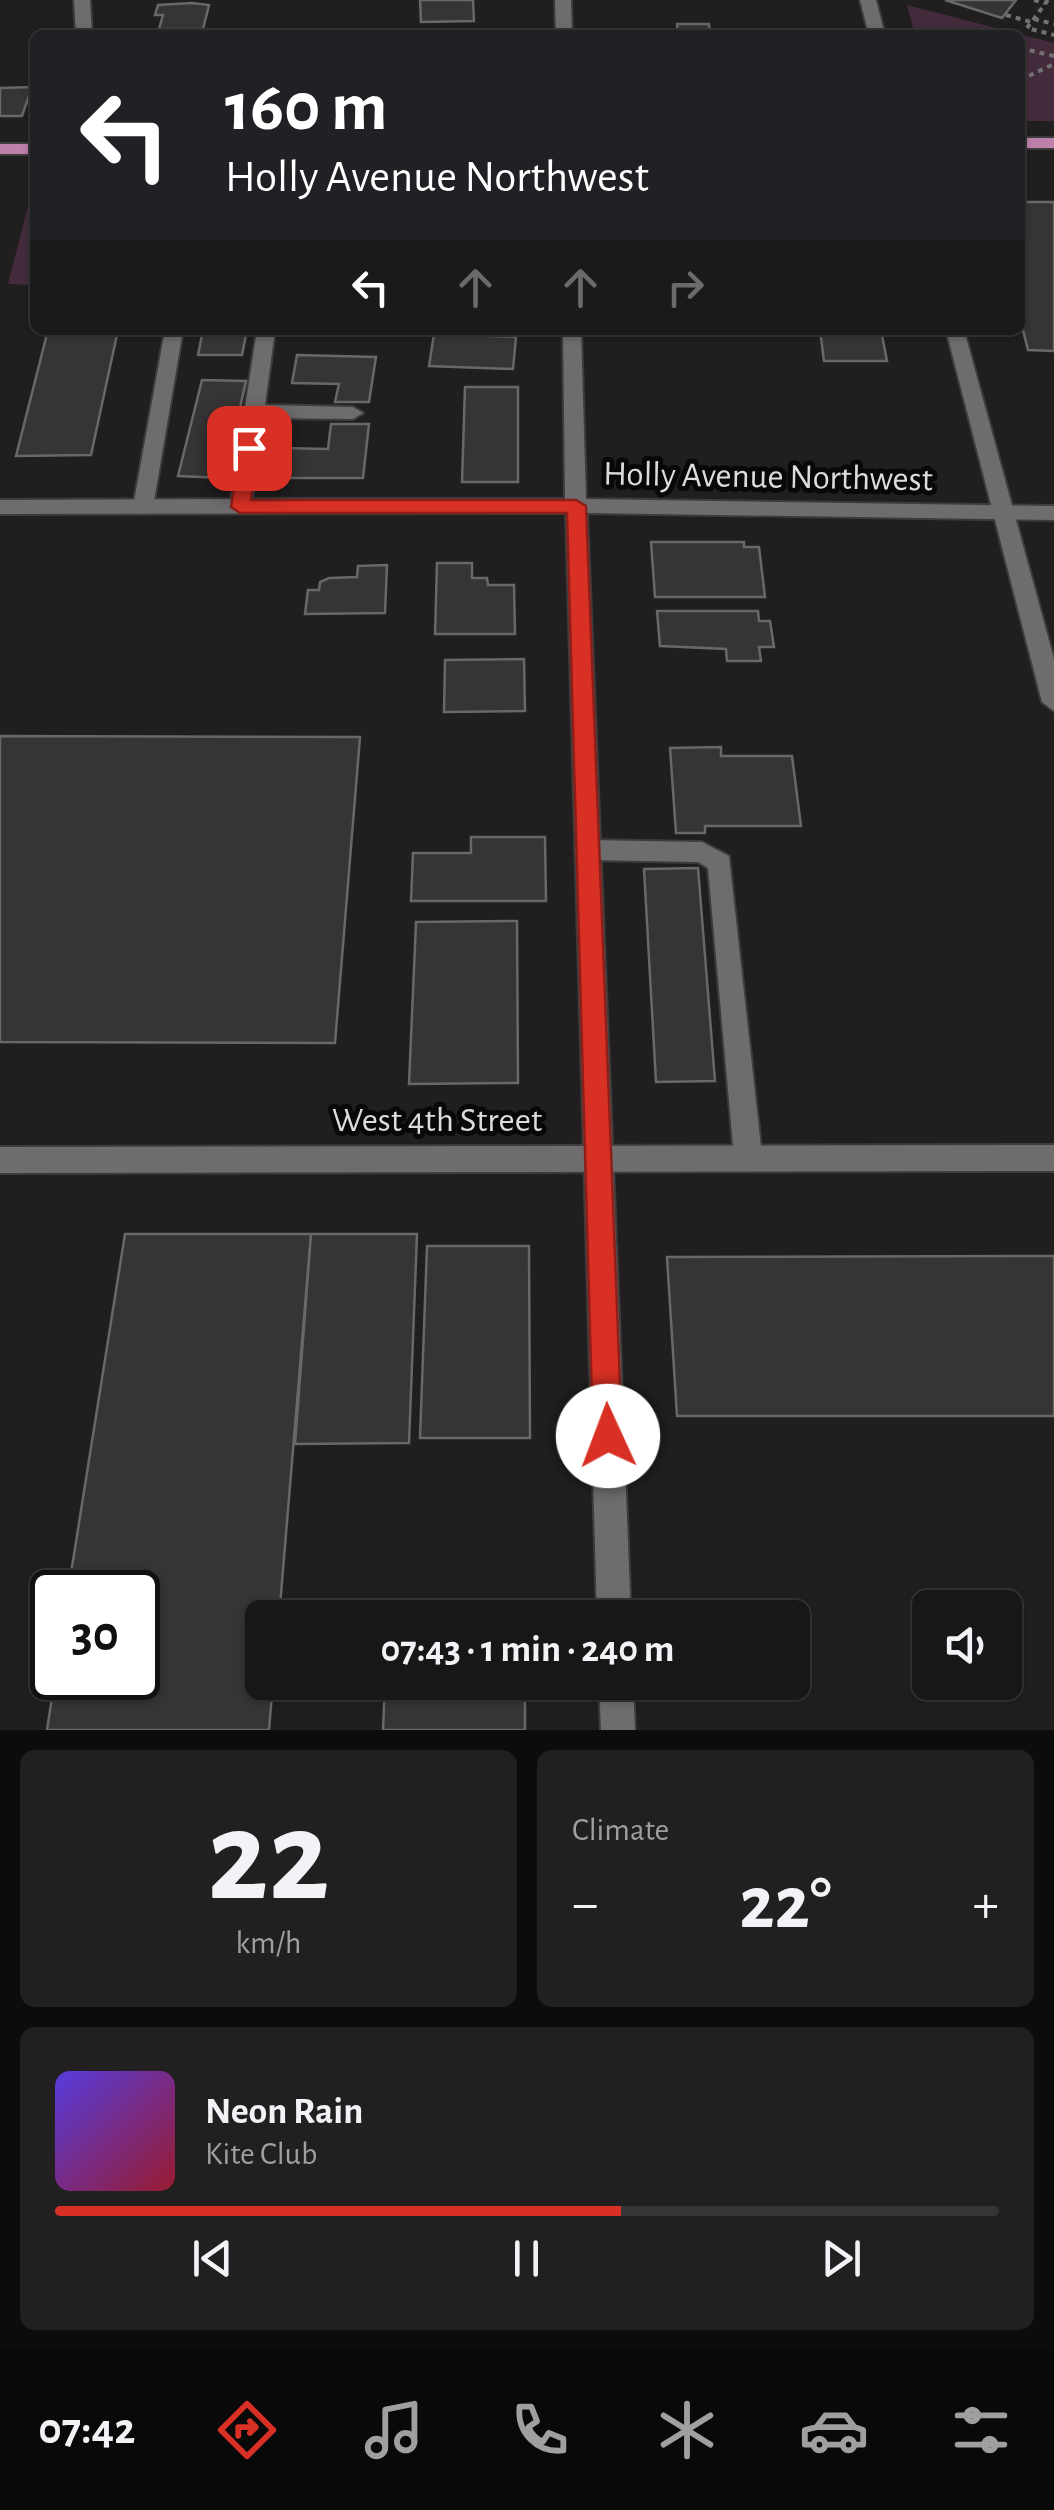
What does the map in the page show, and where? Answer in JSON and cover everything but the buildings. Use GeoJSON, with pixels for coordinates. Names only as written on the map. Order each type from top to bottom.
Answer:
{"type":"FeatureCollection","features":[{"type":"Feature","properties":{"kind":"main road"},"geometry":{"type":"LineString","coordinates":[[1025,144],[1054,143]]}},
{"type":"Feature","properties":{"kind":"main road"},"geometry":{"type":"LineString","coordinates":[[0,149],[30,149]]}},
{"type":"Feature","properties":{"kind":"street"},"geometry":{"type":"LineString","coordinates":[[82,0],[84,30]]}},
{"type":"Feature","properties":{"kind":"street"},"geometry":{"type":"LineString","coordinates":[[563,0],[564,30]]}},
{"type":"Feature","properties":{"kind":"street"},"geometry":{"type":"LineString","coordinates":[[868,0],[877,30]]}},
{"type":"Feature","properties":{"kind":"street"},"geometry":{"type":"LineString","coordinates":[[143,507],[173,335]]}},
{"type":"Feature","properties":{"kind":"street"},"geometry":{"type":"LineString","coordinates":[[240,507],[265,335]]}},
{"type":"Feature","properties":{"kind":"street"},"geometry":{"type":"LineString","coordinates":[[572,335],[613,1600]]}},
{"type":"Feature","properties":{"kind":"street"},"geometry":{"type":"LineString","coordinates":[[956,335],[1054,702]]}},
{"type":"Feature","properties":{"kind":"street"},"geometry":{"type":"LineString","coordinates":[[254,411],[354,413]]}},
{"type":"Feature","properties":{"kind":"street","name":"Holly Avenue Northwest"},"geometry":{"type":"LineString","coordinates":[[0,508],[576,506],[1054,513]]}},
{"type":"Feature","properties":{"kind":"street"},"geometry":{"type":"LineString","coordinates":[[587,850],[702,852],[720,863],[748,1156]]}},
{"type":"Feature","properties":{"kind":"street","name":"West 4th Street"},"geometry":{"type":"LineString","coordinates":[[0,1160],[1054,1158]]}},
{"type":"Feature","properties":{"kind":"street"},"geometry":{"type":"LineString","coordinates":[[617,1700],[618,1730]]}},
{"type":"Feature","properties":{"kind":"path"},"geometry":{"type":"LineString","coordinates":[[1034,0],[1046,2],[1027,28],[1054,35]]}},
{"type":"Feature","properties":{"kind":"path"},"geometry":{"type":"LineString","coordinates":[[1006,15],[1054,24]]}},
{"type":"Feature","properties":{"kind":"path"},"geometry":{"type":"LineString","coordinates":[[1025,49],[1054,56]]}},
{"type":"Feature","properties":{"kind":"path"},"geometry":{"type":"LineString","coordinates":[[1025,78],[1054,64]]}},
{"type":"Feature","properties":{"kind":"shaded area"},"geometry":{"type":"Polygon","coordinates":[[[907,5],[1004,30],[914,30],[907,5]]]}},
{"type":"Feature","properties":{"kind":"shaded area"},"geometry":{"type":"Polygon","coordinates":[[[1025,36],[1054,43],[1054,121],[1025,121],[1025,36]]]}},
{"type":"Feature","properties":{"kind":"shaded area"},"geometry":{"type":"Polygon","coordinates":[[[30,198],[30,285],[8,284],[30,198]]]}},
{"type":"Feature","properties":{"kind":"route"},"geometry":{"type":"LineString","coordinates":[[249,448],[240,507],[576,506],[582,768],[608,1436]]}}]}
